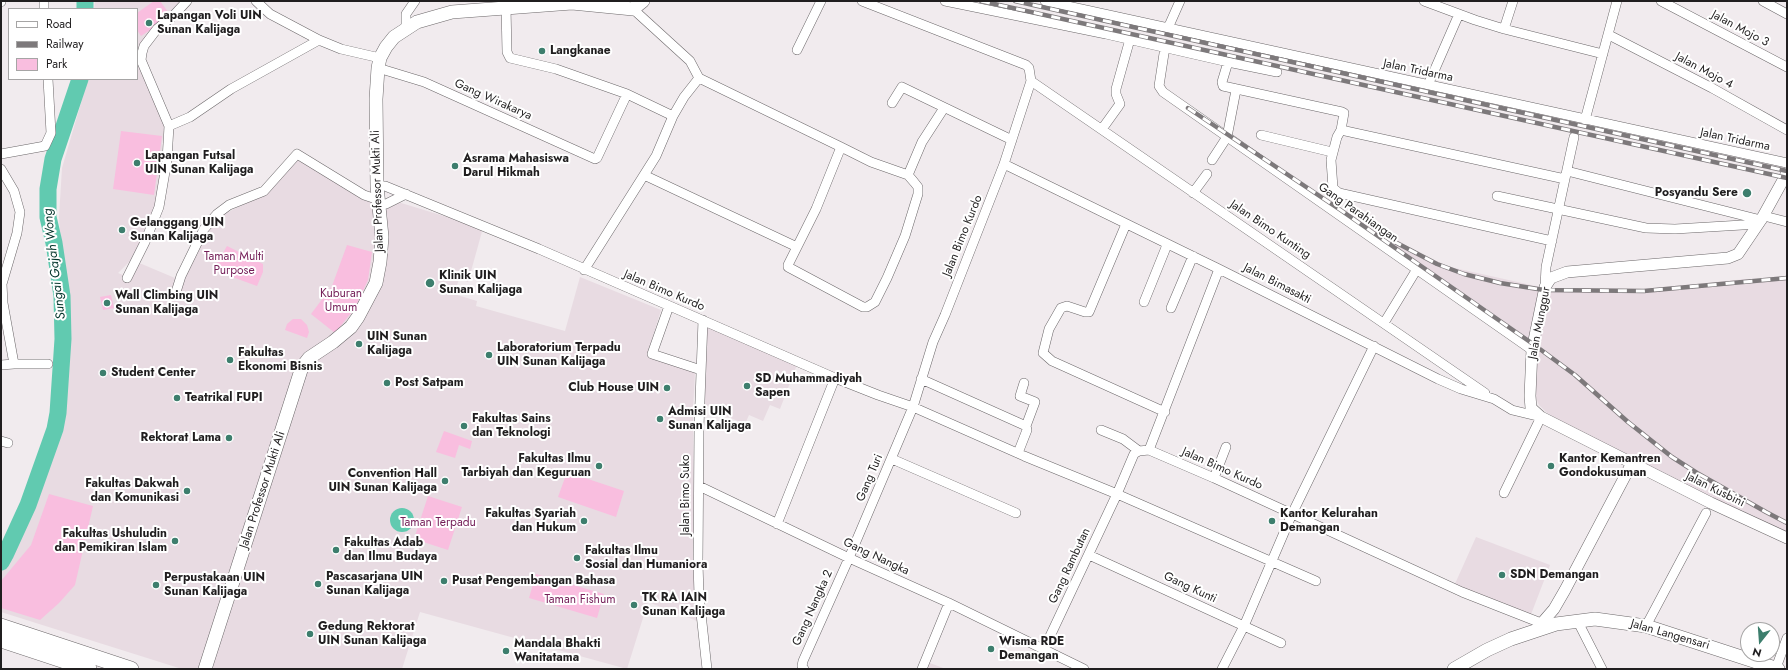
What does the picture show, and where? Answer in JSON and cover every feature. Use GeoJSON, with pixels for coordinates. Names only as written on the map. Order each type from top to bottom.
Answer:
{"type":"FeatureCollection","features":[{"type":"Feature","properties":{"kind":"main road","name":"Jalan Professor Mukti Ali"},"geometry":{"type":"LineString","coordinates":[[205,669],[302,367],[309,358],[333,342],[351,327],[376,283],[380,262],[382,237],[377,186],[376,99],[379,63],[390,42],[406,28],[418,22],[452,12],[572,3],[638,5]]}},
{"type":"Feature","properties":{"kind":"main road","name":"Jalan Langensari"},"geometry":{"type":"LineString","coordinates":[[1538,627],[1595,618],[1646,626],[1777,669]]}},
{"type":"Feature","properties":{"kind":"main road"},"geometry":{"type":"LineString","coordinates":[[1,626],[131,669]]}},
{"type":"Feature","properties":{"kind":"main road"},"geometry":{"type":"LineString","coordinates":[[1454,669],[1487,650],[1538,627]]}},
{"type":"Feature","properties":{"kind":"main road"},"geometry":{"type":"LineString","coordinates":[[1,640],[89,669]]}},
{"type":"Feature","properties":{"kind":"street"},"geometry":{"type":"LineString","coordinates":[[127,278],[145,242],[159,206],[167,160],[169,126],[141,60],[142,53],[144,46],[157,29],[173,16],[187,1]]}},
{"type":"Feature","properties":{"kind":"street","name":"Gang Wirakarya"},"geometry":{"type":"LineString","coordinates":[[256,1],[270,14],[319,40],[424,82],[592,158],[597,158],[627,94]]}},
{"type":"Feature","properties":{"kind":"street"},"geometry":{"type":"LineString","coordinates":[[406,28],[406,14],[415,1]]}},
{"type":"Feature","properties":{"kind":"street"},"geometry":{"type":"LineString","coordinates":[[797,50],[821,1]]}},
{"type":"Feature","properties":{"kind":"street"},"geometry":{"type":"LineString","coordinates":[[862,1],[1026,65],[1029,68],[1031,82]]}},
{"type":"Feature","properties":{"kind":"street"},"geometry":{"type":"LineString","coordinates":[[945,1],[1130,39],[1278,72]]}},
{"type":"Feature","properties":{"kind":"street","name":"Jalan Tridarma"},"geometry":{"type":"LineString","coordinates":[[1045,1],[1086,5],[1168,28],[1787,163]]}},
{"type":"Feature","properties":{"kind":"street"},"geometry":{"type":"LineString","coordinates":[[1168,28],[1180,1]]}},
{"type":"Feature","properties":{"kind":"street"},"geometry":{"type":"LineString","coordinates":[[1424,1],[1504,29],[1603,54]]}},
{"type":"Feature","properties":{"kind":"street"},"geometry":{"type":"LineString","coordinates":[[1504,29],[1513,1]]}},
{"type":"Feature","properties":{"kind":"street"},"geometry":{"type":"LineString","coordinates":[[1585,120],[1618,1]]}},
{"type":"Feature","properties":{"kind":"street","name":"Jalan Mojo 3"},"geometry":{"type":"LineString","coordinates":[[1661,1],[1787,67]]}},
{"type":"Feature","properties":{"kind":"street"},"geometry":{"type":"LineString","coordinates":[[1763,1],[1787,14]]}},
{"type":"Feature","properties":{"kind":"street"},"geometry":{"type":"LineString","coordinates":[[638,5],[690,61],[698,78],[841,147],[871,162],[908,175],[918,187],[918,194],[905,236],[887,278],[875,302],[870,306],[863,307],[790,270],[788,267],[788,264],[816,209],[841,147]]}},
{"type":"Feature","properties":{"kind":"street"},"geometry":{"type":"LineString","coordinates":[[506,7],[507,52],[510,58],[556,69],[627,94],[673,116]]}},
{"type":"Feature","properties":{"kind":"street"},"geometry":{"type":"LineString","coordinates":[[1428,85],[1459,14]]}},
{"type":"Feature","properties":{"kind":"street","name":"Jalan Mojo 4"},"geometry":{"type":"LineString","coordinates":[[1609,35],[1787,130]]}},
{"type":"Feature","properties":{"kind":"street"},"geometry":{"type":"LineString","coordinates":[[1102,129],[1120,104],[1116,94],[1116,89],[1130,39]]}},
{"type":"Feature","properties":{"kind":"street"},"geometry":{"type":"LineString","coordinates":[[169,126],[190,117],[231,89],[319,40]]}},
{"type":"Feature","properties":{"kind":"street","name":"Gang Parahiangan"},"geometry":{"type":"LineString","coordinates":[[1165,47],[1159,86],[1160,90],[1532,350]]}},
{"type":"Feature","properties":{"kind":"street"},"geometry":{"type":"LineString","coordinates":[[1228,62],[1222,82],[1223,86],[1344,113],[1341,130],[1332,152],[1331,160],[1333,188],[1339,193],[1552,241]]}},
{"type":"Feature","properties":{"kind":"street"},"geometry":{"type":"LineString","coordinates":[[584,270],[656,156],[673,116],[684,97],[698,78]]}},
{"type":"Feature","properties":{"kind":"street"},"geometry":{"type":"LineString","coordinates":[[1,154],[45,146],[51,133],[48,80]]}},
{"type":"Feature","properties":{"kind":"street","name":"Jalan Bimo Kunting"},"geometry":{"type":"LineString","coordinates":[[1031,82],[1102,129],[1494,399]]}},
{"type":"Feature","properties":{"kind":"street","name":"Jalan Bimo Kurdo"},"geometry":{"type":"LineString","coordinates":[[913,407],[933,342],[1004,164],[1031,82]]}},
{"type":"Feature","properties":{"kind":"street"},"geometry":{"type":"LineString","coordinates":[[892,103],[902,87],[1012,140]]}},
{"type":"Feature","properties":{"kind":"street"},"geometry":{"type":"LineString","coordinates":[[1212,160],[1227,136],[1236,90]]}},
{"type":"Feature","properties":{"kind":"street"},"geometry":{"type":"LineString","coordinates":[[908,175],[922,142],[944,108]]}},
{"type":"Feature","properties":{"kind":"street"},"geometry":{"type":"LineString","coordinates":[[1341,130],[1566,175],[1761,220],[1787,222]]}},
{"type":"Feature","properties":{"kind":"street"},"geometry":{"type":"LineString","coordinates":[[1261,135],[1332,152]]}},
{"type":"Feature","properties":{"kind":"street"},"geometry":{"type":"LineString","coordinates":[[1545,287],[1546,266],[1574,137]]}},
{"type":"Feature","properties":{"kind":"street"},"geometry":{"type":"LineString","coordinates":[[176,292],[181,276],[204,229],[217,214],[229,205],[264,191],[297,154],[364,195],[379,202],[386,204],[406,194]]}},
{"type":"Feature","properties":{"kind":"street","name":"Jalan Bimasakti"},"geometry":{"type":"LineString","coordinates":[[1004,164],[1220,269],[1438,379],[1461,389],[1494,399],[1512,410],[1541,417]]}},
{"type":"Feature","properties":{"kind":"street"},"geometry":{"type":"LineString","coordinates":[[1,169],[14,190],[20,212],[17,233],[2,284],[3,303],[14,364]]}},
{"type":"Feature","properties":{"kind":"street","name":"Jalan Munggur"},"geometry":{"type":"LineString","coordinates":[[1632,463],[1541,417],[1531,408],[1530,396],[1532,350],[1545,287],[1554,276],[1567,272],[1728,258],[1738,254],[1761,220],[1787,173]]}},
{"type":"Feature","properties":{"kind":"street"},"geometry":{"type":"LineString","coordinates":[[1193,193],[1207,174]]}},
{"type":"Feature","properties":{"kind":"street"},"geometry":{"type":"LineString","coordinates":[[644,175],[797,246]]}},
{"type":"Feature","properties":{"kind":"street","name":"Jalan Bimo Kurdo"},"geometry":{"type":"LineString","coordinates":[[377,186],[385,186],[406,194],[703,320],[835,378],[913,407],[1316,581]]}},
{"type":"Feature","properties":{"kind":"street"},"geometry":{"type":"LineString","coordinates":[[1497,196],[1646,228],[1676,229],[1761,220]]}},
{"type":"Feature","properties":{"kind":"street"},"geometry":{"type":"LineString","coordinates":[[1126,224],[1090,312],[1067,306],[1061,308],[1049,329],[1043,353],[1052,361],[1165,412]]}},
{"type":"Feature","properties":{"kind":"street"},"geometry":{"type":"LineString","coordinates":[[1144,302],[1167,244]]}},
{"type":"Feature","properties":{"kind":"street"},"geometry":{"type":"LineString","coordinates":[[1172,308],[1193,256]]}},
{"type":"Feature","properties":{"kind":"street"},"geometry":{"type":"LineString","coordinates":[[1149,450],[1220,269]]}},
{"type":"Feature","properties":{"kind":"street"},"geometry":{"type":"LineString","coordinates":[[1384,323],[1417,269]]}},
{"type":"Feature","properties":{"kind":"street"},"geometry":{"type":"LineString","coordinates":[[669,306],[652,354],[701,370]]}},
{"type":"Feature","properties":{"kind":"street","name":"Jalan Bimo Suko"},"geometry":{"type":"LineString","coordinates":[[703,320],[699,427],[698,578],[707,669]]}},
{"type":"Feature","properties":{"kind":"street"},"geometry":{"type":"LineString","coordinates":[[1222,669],[1244,626],[1292,514],[1374,346]]}},
{"type":"Feature","properties":{"kind":"street"},"geometry":{"type":"LineString","coordinates":[[1,365],[48,364]]}},
{"type":"Feature","properties":{"kind":"street"},"geometry":{"type":"LineString","coordinates":[[777,524],[835,378]]}},
{"type":"Feature","properties":{"kind":"street"},"geometry":{"type":"LineString","coordinates":[[921,379],[1026,426]]}},
{"type":"Feature","properties":{"kind":"street"},"geometry":{"type":"LineString","coordinates":[[1018,453],[1027,430],[1026,426],[1035,402],[1020,396],[1024,383]]}},
{"type":"Feature","properties":{"kind":"street","name":"Gang Turi"},"geometry":{"type":"LineString","coordinates":[[849,558],[913,407]]}},
{"type":"Feature","properties":{"kind":"street"},"geometry":{"type":"LineString","coordinates":[[1504,493],[1541,417]]}},
{"type":"Feature","properties":{"kind":"street"},"geometry":{"type":"LineString","coordinates":[[1101,430],[1123,439],[1139,451],[1134,454],[1117,494]]}},
{"type":"Feature","properties":{"kind":"street"},"geometry":{"type":"LineString","coordinates":[[1214,478],[1226,447]]}},
{"type":"Feature","properties":{"kind":"street","name":"Jalan Bimo Kurdo"},"geometry":{"type":"LineString","coordinates":[[1139,451],[1149,450],[1214,478],[1538,627]]}},
{"type":"Feature","properties":{"kind":"street"},"geometry":{"type":"LineString","coordinates":[[892,459],[1016,513]]}},
{"type":"Feature","properties":{"kind":"street"},"geometry":{"type":"LineString","coordinates":[[1538,627],[1554,609],[1565,590],[1632,463]]}},
{"type":"Feature","properties":{"kind":"street","name":"Jalan Kusbini"},"geometry":{"type":"LineString","coordinates":[[1632,463],[1711,503],[1787,538]]}},
{"type":"Feature","properties":{"kind":"street","name":"Gang Nangka"},"geometry":{"type":"LineString","coordinates":[[699,486],[849,558],[949,603],[1084,669]]}},
{"type":"Feature","properties":{"kind":"street","name":"Gang Rambutan"},"geometry":{"type":"LineString","coordinates":[[1044,649],[1117,494]]}},
{"type":"Feature","properties":{"kind":"street"},"geometry":{"type":"LineString","coordinates":[[1646,626],[1706,513]]}},
{"type":"Feature","properties":{"kind":"street","name":"Gang Kunti"},"geometry":{"type":"LineString","coordinates":[[1089,555],[1282,643]]}},
{"type":"Feature","properties":{"kind":"street","name":"Gang Nangka 2"},"geometry":{"type":"LineString","coordinates":[[804,669],[802,666],[802,661],[849,558]]}},
{"type":"Feature","properties":{"kind":"street"},"geometry":{"type":"LineString","coordinates":[[922,669],[949,603]]}},
{"type":"Feature","properties":{"kind":"street"},"geometry":{"type":"LineString","coordinates":[[1577,620],[1602,669]]}},
{"type":"Feature","properties":{"kind":"street"},"geometry":{"type":"LineString","coordinates":[[1777,669],[1787,638]]}},
{"type":"Feature","properties":{"kind":"shaded area","name":"UIN Sunan Kalijaga"},"geometry":{"type":"Polygon","coordinates":[[[95,1],[189,1],[140,52],[164,127],[157,201],[143,240],[131,260],[118,273],[128,277],[137,262],[182,281],[216,219],[265,192],[296,158],[378,206],[398,202],[483,228],[468,282],[459,279],[454,294],[477,301],[476,306],[565,331],[580,277],[661,310],[647,355],[695,372],[693,410],[694,580],[697,621],[648,602],[627,669],[420,612],[402,669],[182,669],[1,612],[1,571],[19,535],[54,444],[65,390],[68,333],[59,217],[62,168],[83,96],[85,80],[138,80],[138,8],[94,8],[95,1]]]}},
{"type":"Feature","properties":{"kind":"shaded area"},"geometry":{"type":"Polygon","coordinates":[[[1342,209],[1423,255],[1450,267],[1540,287],[1528,343],[1340,212],[1342,209]]]}},
{"type":"Feature","properties":{"kind":"shaded area"},"geometry":{"type":"Polygon","coordinates":[[[1746,279],[1787,280],[1787,532],[1718,504],[1617,454],[1547,413],[1539,405],[1535,395],[1536,359],[1551,288],[1644,289],[1746,279]]]}},
{"type":"Feature","properties":{"kind":"shaded area","name":"SD Muhammadiyah Sapen"},"geometry":{"type":"Polygon","coordinates":[[[707,322],[798,362],[780,409],[770,405],[763,421],[749,415],[745,424],[714,411],[704,404],[707,322]]]}},
{"type":"Feature","properties":{"kind":"shaded area"},"geometry":{"type":"Polygon","coordinates":[[[402,508],[411,511],[414,520],[411,529],[402,532],[393,529],[390,520],[393,511],[402,508]]]}},
{"type":"Feature","properties":{"kind":"shaded area","name":"SDN Demangan"},"geometry":{"type":"Polygon","coordinates":[[[1476,537],[1550,565],[1530,617],[1454,586],[1476,537]]]}},
{"type":"Feature","properties":{"kind":"shaded area"},"geometry":{"type":"Polygon","coordinates":[[[927,662],[946,669],[924,669],[927,662]]]}},
{"type":"Feature","properties":{"kind":"green space","name":"Lapangan Voli UIN Sunan Kalijaga"},"geometry":{"type":"Polygon","coordinates":[[[154,1],[160,1],[171,16],[141,36],[138,32],[138,12],[154,1]]]}},
{"type":"Feature","properties":{"kind":"green space","name":"Lapangan Futsal UIN Sunan Kalijaga"},"geometry":{"type":"Polygon","coordinates":[[[121,131],[162,136],[154,195],[113,189],[121,131]]]}},
{"type":"Feature","properties":{"kind":"green space","name":"Kuburan Umum"},"geometry":{"type":"Polygon","coordinates":[[[347,245],[372,252],[368,280],[355,308],[335,333],[311,314],[332,286],[347,245]]]}},
{"type":"Feature","properties":{"kind":"green space","name":"Taman Multi Purpose"},"geometry":{"type":"Polygon","coordinates":[[[227,246],[263,264],[263,272],[257,286],[213,270],[227,246]]]}},
{"type":"Feature","properties":{"kind":"green space","name":"Wall Climbing UIN Sunan Kalijaga"},"geometry":{"type":"Polygon","coordinates":[[[111,295],[114,308],[103,310],[100,297],[111,295]]]}},
{"type":"Feature","properties":{"kind":"green space"},"geometry":{"type":"Polygon","coordinates":[[[293,319],[301,319],[307,325],[309,332],[307,338],[285,330],[287,324],[293,319]]]}},
{"type":"Feature","properties":{"kind":"green space"},"geometry":{"type":"Polygon","coordinates":[[[444,431],[472,441],[470,449],[459,445],[455,458],[436,452],[444,431]]]}},
{"type":"Feature","properties":{"kind":"green space"},"geometry":{"type":"Polygon","coordinates":[[[567,472],[624,491],[616,517],[558,497],[567,472]]]}},
{"type":"Feature","properties":{"kind":"green space"},"geometry":{"type":"Polygon","coordinates":[[[49,494],[93,506],[75,585],[59,603],[40,620],[1,608],[1,581],[31,545],[49,494]]]}},
{"type":"Feature","properties":{"kind":"green space","name":"Taman Terpadu"},"geometry":{"type":"Polygon","coordinates":[[[428,496],[462,507],[448,550],[414,539],[428,496]]]}},
{"type":"Feature","properties":{"kind":"green space","name":"Taman Fishum"},"geometry":{"type":"Polygon","coordinates":[[[536,574],[604,594],[597,618],[529,598],[536,574]]]}},
{"type":"Feature","properties":{"kind":"waterway","name":"Sungai Gajah Wong"},"geometry":{"type":"LineString","coordinates":[[85,1],[85,8]]}},
{"type":"Feature","properties":{"kind":"waterway","name":"Sungai Gajah Wong"},"geometry":{"type":"LineString","coordinates":[[1,562],[28,505],[55,429],[58,413],[63,339],[62,296],[54,243],[48,217],[48,189],[53,159],[80,80]]}},
{"type":"Feature","properties":{"kind":"railway"},"geometry":{"type":"LineString","coordinates":[[981,1],[1787,178]]}},
{"type":"Feature","properties":{"kind":"railway"},"geometry":{"type":"LineString","coordinates":[[1015,1],[1787,171]]}},
{"type":"Feature","properties":{"kind":"railway"},"geometry":{"type":"LineString","coordinates":[[1188,108],[1342,211],[1533,344],[1575,375],[1628,422],[1672,457],[1697,473],[1787,523]]}},
{"type":"Feature","properties":{"kind":"railway"},"geometry":{"type":"LineString","coordinates":[[1393,241],[1437,264],[1464,274],[1500,283],[1544,290],[1644,291],[1787,278]]}},
{"type":"Feature","properties":{"kind":"place","name":"Lapangan Voli UIN Sunan Kalijaga"},"geometry":{"type":"Point","coordinates":[149,23]}},
{"type":"Feature","properties":{"kind":"place","name":"Langkanae"},"geometry":{"type":"Point","coordinates":[542,51]}},
{"type":"Feature","properties":{"kind":"place","name":"Lapangan Futsal UIN Sunan Kalijaga"},"geometry":{"type":"Point","coordinates":[137,163]}},
{"type":"Feature","properties":{"kind":"place","name":"Asrama Mahasiswa Darul Hikmah"},"geometry":{"type":"Point","coordinates":[455,166]}},
{"type":"Feature","properties":{"kind":"place","name":"Posyandu Sere"},"geometry":{"type":"Point","coordinates":[1747,193]}},
{"type":"Feature","properties":{"kind":"place","name":"Gelanggang UIN Sunan Kalijaga"},"geometry":{"type":"Point","coordinates":[122,230]}},
{"type":"Feature","properties":{"kind":"place","name":"Klinik UIN Sunan Kalijaga"},"geometry":{"type":"Point","coordinates":[430,283]}},
{"type":"Feature","properties":{"kind":"place","name":"Wall Climbing UIN Sunan Kalijaga"},"geometry":{"type":"Point","coordinates":[107,303]}},
{"type":"Feature","properties":{"kind":"place","name":"UIN Sunan Kalijaga"},"geometry":{"type":"Point","coordinates":[359,344]}},
{"type":"Feature","properties":{"kind":"place","name":"Laboratorium Terpadu UIN Sunan Kalijaga"},"geometry":{"type":"Point","coordinates":[489,355]}},
{"type":"Feature","properties":{"kind":"place","name":"Fakultas Ekonomi Bisnis"},"geometry":{"type":"Point","coordinates":[230,360]}},
{"type":"Feature","properties":{"kind":"place","name":"Student Center"},"geometry":{"type":"Point","coordinates":[103,373]}},
{"type":"Feature","properties":{"kind":"place","name":"Post Satpam"},"geometry":{"type":"Point","coordinates":[387,383]}},
{"type":"Feature","properties":{"kind":"place","name":"SD Muhammadiyah Sapen"},"geometry":{"type":"Point","coordinates":[747,386]}},
{"type":"Feature","properties":{"kind":"place","name":"Club House UIN"},"geometry":{"type":"Point","coordinates":[667,388]}},
{"type":"Feature","properties":{"kind":"place","name":"Teatrikal FUPI"},"geometry":{"type":"Point","coordinates":[177,398]}},
{"type":"Feature","properties":{"kind":"place","name":"Admisi UIN Sunan Kalijaga"},"geometry":{"type":"Point","coordinates":[660,419]}},
{"type":"Feature","properties":{"kind":"place","name":"Fakultas Sains dan Teknologi"},"geometry":{"type":"Point","coordinates":[464,426]}},
{"type":"Feature","properties":{"kind":"place","name":"Rektorat Lama"},"geometry":{"type":"Point","coordinates":[229,438]}},
{"type":"Feature","properties":{"kind":"place","name":"Fakultas Ilmu Tarbiyah dan Keguruan"},"geometry":{"type":"Point","coordinates":[599,466]}},
{"type":"Feature","properties":{"kind":"place","name":"Kantor Kemantren Gondokusuman"},"geometry":{"type":"Point","coordinates":[1551,466]}},
{"type":"Feature","properties":{"kind":"place","name":"Convention Hall UIN Sunan Kalijaga"},"geometry":{"type":"Point","coordinates":[445,481]}},
{"type":"Feature","properties":{"kind":"place","name":"Fakultas Dakwah dan Komunikasi"},"geometry":{"type":"Point","coordinates":[187,491]}},
{"type":"Feature","properties":{"kind":"place","name":"Fakultas Syariah dan Hukum"},"geometry":{"type":"Point","coordinates":[584,521]}},
{"type":"Feature","properties":{"kind":"place","name":"Kantor Kelurahan Demangan"},"geometry":{"type":"Point","coordinates":[1272,521]}},
{"type":"Feature","properties":{"kind":"place","name":"Fakultas Ushuludin dan Pemikiran Islam"},"geometry":{"type":"Point","coordinates":[175,541]}},
{"type":"Feature","properties":{"kind":"place","name":"Fakultas Adab dan Ilmu Budaya"},"geometry":{"type":"Point","coordinates":[336,550]}},
{"type":"Feature","properties":{"kind":"place","name":"Fakultas Ilmu Sosial dan Humaniora"},"geometry":{"type":"Point","coordinates":[577,558]}},
{"type":"Feature","properties":{"kind":"place","name":"SDN Demangan"},"geometry":{"type":"Point","coordinates":[1502,575]}},
{"type":"Feature","properties":{"kind":"place","name":"Pusat Pengembangan Bahasa"},"geometry":{"type":"Point","coordinates":[444,581]}},
{"type":"Feature","properties":{"kind":"place","name":"Pascasarjana UIN Sunan Kalijaga"},"geometry":{"type":"Point","coordinates":[318,584]}},
{"type":"Feature","properties":{"kind":"place","name":"Perpustakaan UIN Sunan Kalijaga"},"geometry":{"type":"Point","coordinates":[156,585]}},
{"type":"Feature","properties":{"kind":"place","name":"TK RA IAIN Sunan Kalijaga"},"geometry":{"type":"Point","coordinates":[634,605]}},
{"type":"Feature","properties":{"kind":"place","name":"Gedung Rektorat UIN Sunan Kalijaga"},"geometry":{"type":"Point","coordinates":[310,634]}},
{"type":"Feature","properties":{"kind":"place","name":"Wisma RDE Demangan"},"geometry":{"type":"Point","coordinates":[991,649]}},
{"type":"Feature","properties":{"kind":"place","name":"Mandala Bhakti Wanitatama"},"geometry":{"type":"Point","coordinates":[506,651]}}]}
